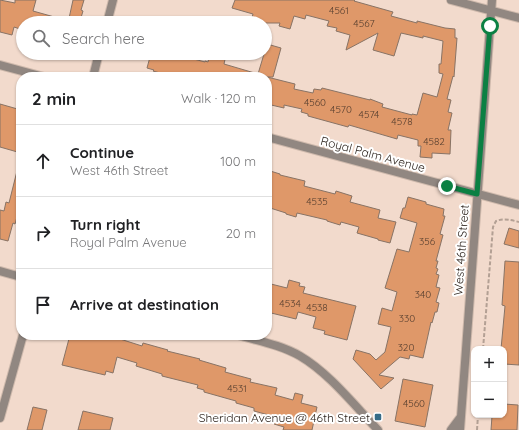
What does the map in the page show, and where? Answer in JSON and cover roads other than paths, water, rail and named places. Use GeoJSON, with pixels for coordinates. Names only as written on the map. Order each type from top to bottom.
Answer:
{"type":"FeatureCollection","features":[{"type":"Feature","properties":{"kind":"street"},"geometry":{"type":"LineString","coordinates":[[109,16],[113,0]]}},
{"type":"Feature","properties":{"kind":"street"},"geometry":{"type":"LineString","coordinates":[[451,0],[519,18]]}},
{"type":"Feature","properties":{"kind":"street","name":"West 46th Street"},"geometry":{"type":"LineString","coordinates":[[460,430],[492,0]]}},
{"type":"Feature","properties":{"kind":"street"},"geometry":{"type":"LineString","coordinates":[[93,72],[97,60]]}},
{"type":"Feature","properties":{"kind":"street"},"geometry":{"type":"LineString","coordinates":[[0,65],[26,72]]}},
{"type":"Feature","properties":{"kind":"street","name":"Royal Palm Avenue"},"geometry":{"type":"LineString","coordinates":[[272,138],[519,205]]}},
{"type":"Feature","properties":{"kind":"street"},"geometry":{"type":"LineString","coordinates":[[0,271],[16,276]]}},
{"type":"Feature","properties":{"kind":"street"},"geometry":{"type":"LineString","coordinates":[[0,418],[21,340]]}},
{"type":"Feature","properties":{"kind":"street"},"geometry":{"type":"LineString","coordinates":[[257,340],[280,346],[307,361],[331,380],[378,430]]}},
{"type":"Feature","properties":{"kind":"street"},"geometry":{"type":"LineString","coordinates":[[451,430],[461,417]]}},
{"type":"Feature","properties":{"kind":"place","name":"Sheridan Avenue @ 46th Street"},"geometry":{"type":"Point","coordinates":[378,417]}}]}
